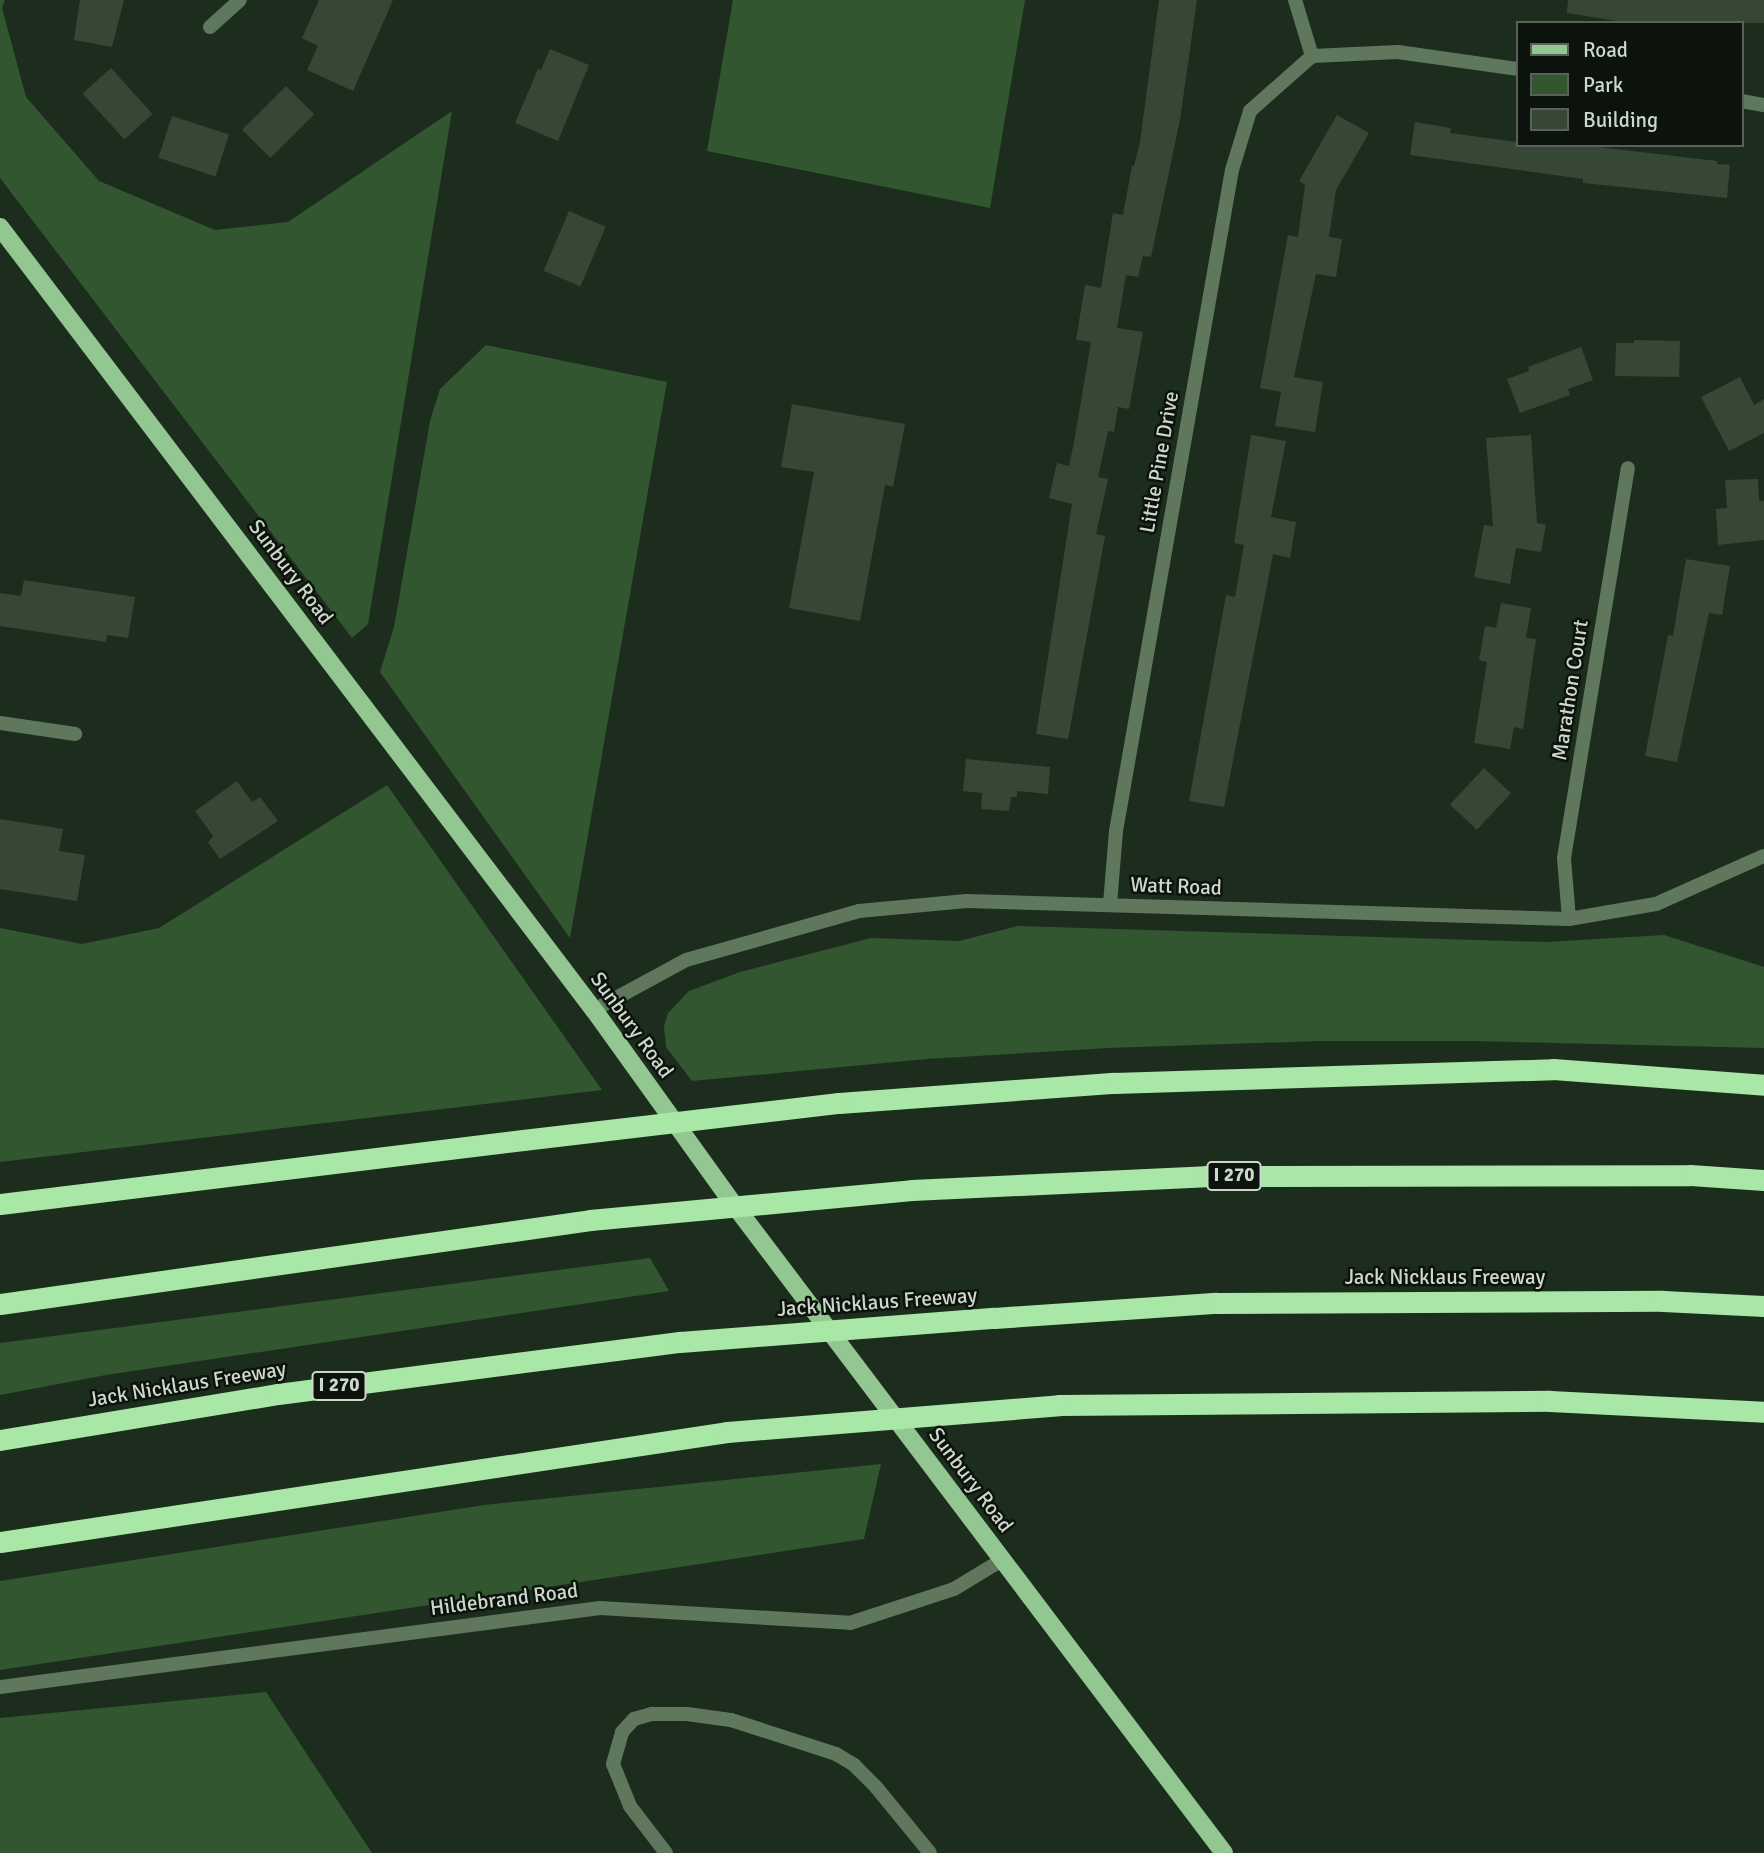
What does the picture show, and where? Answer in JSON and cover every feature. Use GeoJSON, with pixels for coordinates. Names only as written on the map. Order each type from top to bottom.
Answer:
{"type":"FeatureCollection","features":[{"type":"Feature","properties":{"kind":"highway"},"geometry":{"type":"LineString","coordinates":[[0,1204],[839,1103],[1114,1083],[1553,1069],[1764,1085]]}},
{"type":"Feature","properties":{"kind":"highway","name":"I 270"},"geometry":{"type":"LineString","coordinates":[[0,1304],[590,1220],[912,1191],[1206,1176],[1690,1175],[1764,1180]]}},
{"type":"Feature","properties":{"kind":"highway","name":"Jack Nicklaus Freeway"},"geometry":{"type":"LineString","coordinates":[[0,1440],[278,1394],[680,1342],[994,1318],[1216,1303],[1663,1301],[1764,1306]]}},
{"type":"Feature","properties":{"kind":"highway"},"geometry":{"type":"LineString","coordinates":[[0,1542],[727,1432],[1059,1405],[1549,1401],[1764,1412]]}},
{"type":"Feature","properties":{"kind":"main road","name":"Sunbury Road"},"geometry":{"type":"LineString","coordinates":[[0,227],[594,1010],[732,1202],[1220,1852]]}},
{"type":"Feature","properties":{"kind":"street"},"geometry":{"type":"LineString","coordinates":[[210,27],[240,0]]}},
{"type":"Feature","properties":{"kind":"street"},"geometry":{"type":"LineString","coordinates":[[1295,0],[1312,56],[1398,52],[1516,69]]}},
{"type":"Feature","properties":{"kind":"street","name":"Little Pine Drive"},"geometry":{"type":"LineString","coordinates":[[1110,904],[1116,831],[1232,170],[1250,111],[1312,56]]}},
{"type":"Feature","properties":{"kind":"street"},"geometry":{"type":"LineString","coordinates":[[1743,102],[1764,105]]}},
{"type":"Feature","properties":{"kind":"street","name":"Marathon Court"},"geometry":{"type":"LineString","coordinates":[[1569,919],[1564,858],[1628,468]]}},
{"type":"Feature","properties":{"kind":"street"},"geometry":{"type":"LineString","coordinates":[[0,723],[75,734]]}},
{"type":"Feature","properties":{"kind":"street","name":"Watt Road"},"geometry":{"type":"LineString","coordinates":[[594,1010],[686,960],[859,911],[967,901],[1569,919],[1656,904],[1764,856]]}},
{"type":"Feature","properties":{"kind":"street","name":"Hildebrand Road"},"geometry":{"type":"LineString","coordinates":[[0,1687],[600,1608],[850,1623],[954,1589],[1002,1560]]}},
{"type":"Feature","properties":{"kind":"street"},"geometry":{"type":"LineString","coordinates":[[666,1853],[629,1806],[613,1764],[622,1732],[634,1719],[652,1714],[687,1714],[731,1720],[836,1754],[854,1765],[876,1787],[930,1853]]}},
{"type":"Feature","properties":{"kind":"green space"},"geometry":{"type":"Polygon","coordinates":[[[0,0],[5,0],[2,8],[26,97],[99,181],[215,230],[288,222],[452,111],[368,624],[352,638],[0,178],[0,0]]]}},
{"type":"Feature","properties":{"kind":"green space"},"geometry":{"type":"Polygon","coordinates":[[[733,0],[1025,0],[990,208],[707,151],[733,0]]]}},
{"type":"Feature","properties":{"kind":"green space"},"geometry":{"type":"Polygon","coordinates":[[[486,345],[667,382],[570,938],[380,672],[394,627],[430,421],[440,389],[486,345]]]}},
{"type":"Feature","properties":{"kind":"green space"},"geometry":{"type":"Polygon","coordinates":[[[387,785],[602,1090],[0,1162],[0,928],[82,944],[159,928],[387,785]]]}},
{"type":"Feature","properties":{"kind":"green space"},"geometry":{"type":"Polygon","coordinates":[[[1018,926],[1546,942],[1664,935],[1764,967],[1764,1048],[1472,1041],[1321,1041],[1108,1048],[927,1059],[692,1081],[666,1047],[664,1026],[668,1013],[689,991],[740,972],[871,938],[959,941],[1018,926]]]}},
{"type":"Feature","properties":{"kind":"green space"},"geometry":{"type":"Polygon","coordinates":[[[650,1258],[669,1291],[106,1375],[0,1395],[0,1343],[650,1258]]]}},
{"type":"Feature","properties":{"kind":"green space"},"geometry":{"type":"Polygon","coordinates":[[[881,1464],[864,1539],[0,1670],[0,1581],[484,1505],[881,1464]]]}},
{"type":"Feature","properties":{"kind":"green space"},"geometry":{"type":"Polygon","coordinates":[[[266,1692],[372,1853],[0,1853],[0,1718],[266,1692]]]}},
{"type":"Feature","properties":{"kind":"building"},"geometry":{"type":"Polygon","coordinates":[[[80,0],[124,0],[112,47],[74,40],[80,0]]]}},
{"type":"Feature","properties":{"kind":"building"},"geometry":{"type":"Polygon","coordinates":[[[319,0],[393,0],[353,91],[307,70],[318,46],[302,38],[319,0]]]}},
{"type":"Feature","properties":{"kind":"building"},"geometry":{"type":"Polygon","coordinates":[[[1159,0],[1197,0],[1180,120],[1151,257],[1143,256],[1138,277],[1126,275],[1117,328],[1143,332],[1129,409],[1118,407],[1114,432],[1108,431],[1098,477],[1108,479],[1096,534],[1105,536],[1068,739],[1036,734],[1072,504],[1049,498],[1057,463],[1069,466],[1091,342],[1076,340],[1085,285],[1101,288],[1113,213],[1123,215],[1132,166],[1140,142],[1159,0]]]}},
{"type":"Feature","properties":{"kind":"building"},"geometry":{"type":"Polygon","coordinates":[[[1568,0],[1764,0],[1764,23],[1617,21],[1567,13],[1568,0]]]}},
{"type":"Feature","properties":{"kind":"building"},"geometry":{"type":"Polygon","coordinates":[[[550,49],[589,65],[558,141],[515,123],[538,69],[541,70],[550,49]]]}},
{"type":"Feature","properties":{"kind":"building"},"geometry":{"type":"Polygon","coordinates":[[[111,68],[152,114],[124,140],[83,93],[111,68]]]}},
{"type":"Feature","properties":{"kind":"building"},"geometry":{"type":"Polygon","coordinates":[[[286,86],[314,114],[270,158],[242,130],[286,86]]]}},
{"type":"Feature","properties":{"kind":"building"},"geometry":{"type":"Polygon","coordinates":[[[1337,115],[1369,133],[1336,190],[1329,237],[1342,239],[1336,277],[1316,274],[1294,377],[1323,382],[1315,432],[1275,426],[1281,392],[1260,388],[1288,235],[1298,237],[1305,185],[1299,181],[1337,115]]]}},
{"type":"Feature","properties":{"kind":"building"},"geometry":{"type":"Polygon","coordinates":[[[172,116],[229,135],[215,176],[158,158],[172,116]]]}},
{"type":"Feature","properties":{"kind":"building"},"geometry":{"type":"Polygon","coordinates":[[[1415,122],[1451,128],[1450,133],[1516,142],[1516,147],[1598,147],[1717,161],[1717,164],[1730,165],[1727,198],[1583,183],[1583,179],[1410,155],[1415,122]]]}},
{"type":"Feature","properties":{"kind":"building"},"geometry":{"type":"Polygon","coordinates":[[[569,211],[606,227],[580,286],[544,271],[569,211]]]}},
{"type":"Feature","properties":{"kind":"building"},"geometry":{"type":"Polygon","coordinates":[[[1634,340],[1680,341],[1679,377],[1615,376],[1616,343],[1634,343],[1634,340]]]}},
{"type":"Feature","properties":{"kind":"building"},"geometry":{"type":"Polygon","coordinates":[[[1581,347],[1593,380],[1568,389],[1570,395],[1520,413],[1507,379],[1529,371],[1528,367],[1581,347]]]}},
{"type":"Feature","properties":{"kind":"building"},"geometry":{"type":"Polygon","coordinates":[[[1740,377],[1754,405],[1764,399],[1764,433],[1729,451],[1701,397],[1740,377]]]}},
{"type":"Feature","properties":{"kind":"building"},"geometry":{"type":"Polygon","coordinates":[[[792,404],[905,424],[893,487],[885,485],[860,621],[789,608],[814,472],[781,467],[792,404]]]}},
{"type":"Feature","properties":{"kind":"building"},"geometry":{"type":"Polygon","coordinates":[[[1251,435],[1286,441],[1271,517],[1296,522],[1290,558],[1273,554],[1224,807],[1189,801],[1226,595],[1235,597],[1244,545],[1234,543],[1251,435]]]}},
{"type":"Feature","properties":{"kind":"building"},"geometry":{"type":"Polygon","coordinates":[[[1531,435],[1537,523],[1546,525],[1541,552],[1516,548],[1510,584],[1474,577],[1484,525],[1493,526],[1486,438],[1531,435]]]}},
{"type":"Feature","properties":{"kind":"building"},"geometry":{"type":"Polygon","coordinates":[[[1758,479],[1759,501],[1764,501],[1764,540],[1718,545],[1716,509],[1727,508],[1725,480],[1758,479]]]}},
{"type":"Feature","properties":{"kind":"building"},"geometry":{"type":"Polygon","coordinates":[[[1686,559],[1730,566],[1722,615],[1709,613],[1677,762],[1645,756],[1668,635],[1673,636],[1686,559]]]}},
{"type":"Feature","properties":{"kind":"building"},"geometry":{"type":"Polygon","coordinates":[[[24,580],[135,597],[128,638],[107,635],[106,642],[0,626],[0,593],[21,596],[24,580]]]}},
{"type":"Feature","properties":{"kind":"building"},"geometry":{"type":"Polygon","coordinates":[[[1501,603],[1531,608],[1526,638],[1536,639],[1523,729],[1514,727],[1510,749],[1474,743],[1487,662],[1479,660],[1485,626],[1496,628],[1501,603]]]}},
{"type":"Feature","properties":{"kind":"building"},"geometry":{"type":"Polygon","coordinates":[[[966,759],[1050,767],[1048,794],[1017,791],[1017,797],[1011,797],[1009,811],[981,809],[982,793],[963,791],[966,759]]]}},
{"type":"Feature","properties":{"kind":"building"},"geometry":{"type":"Polygon","coordinates":[[[1484,768],[1511,793],[1477,830],[1450,805],[1484,768]]]}},
{"type":"Feature","properties":{"kind":"building"},"geometry":{"type":"Polygon","coordinates":[[[237,781],[252,802],[260,797],[278,821],[220,859],[208,842],[213,836],[195,811],[237,781]]]}},
{"type":"Feature","properties":{"kind":"building"},"geometry":{"type":"Polygon","coordinates":[[[0,819],[63,829],[59,851],[85,855],[77,901],[0,889],[0,819]]]}}]}
